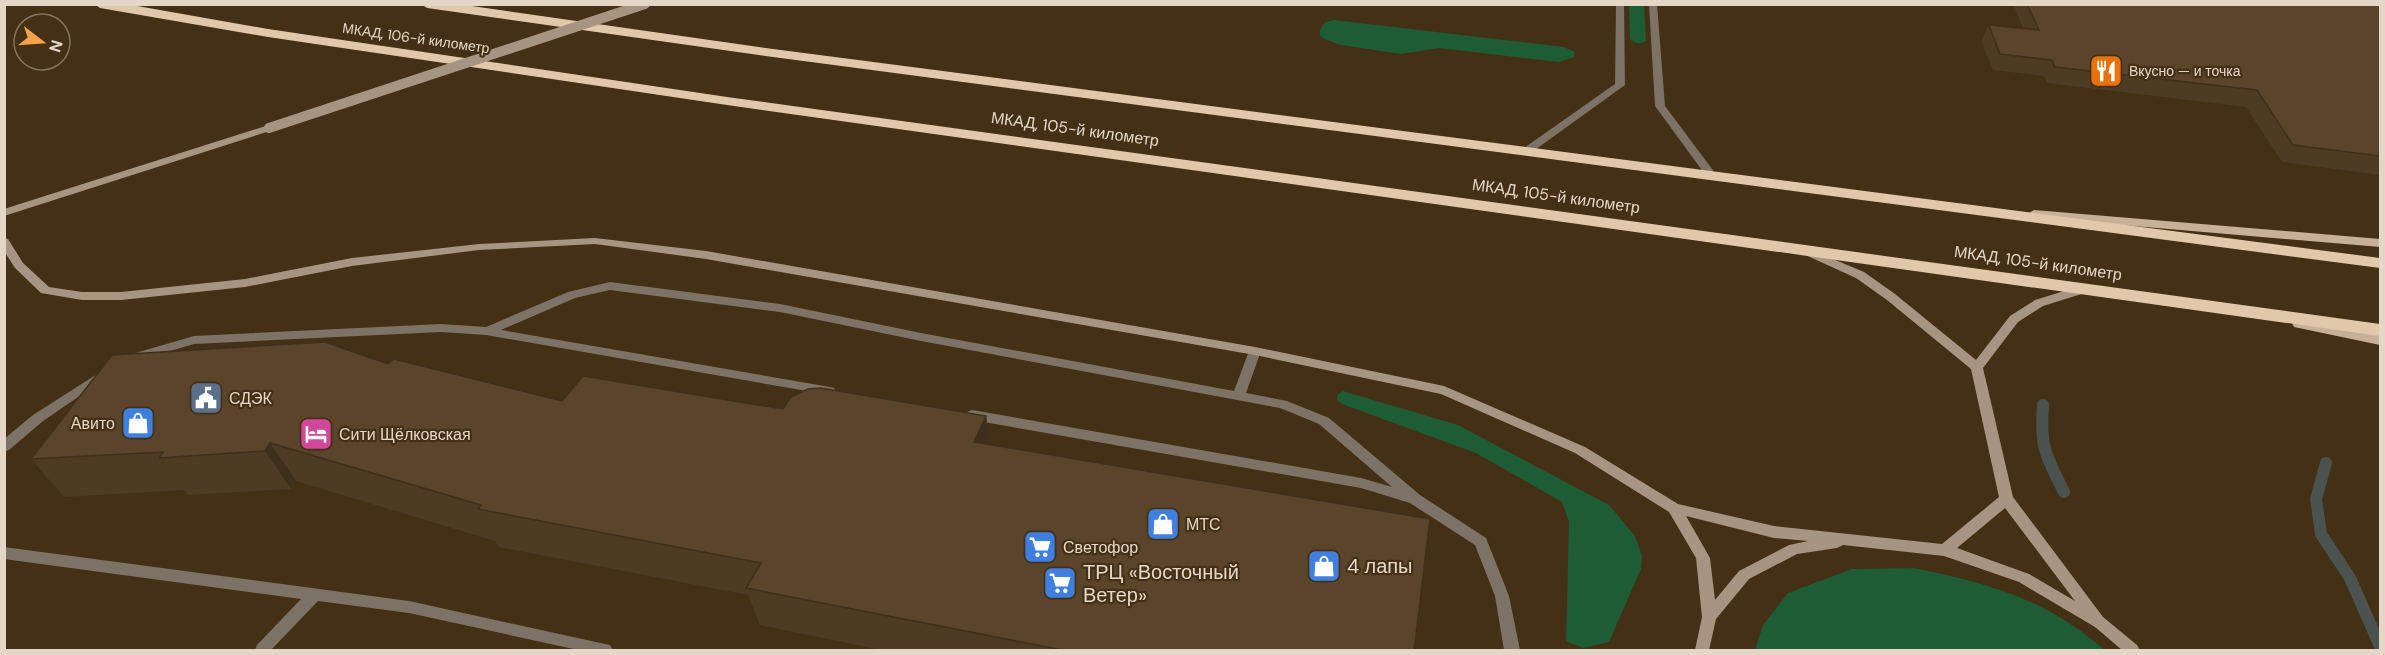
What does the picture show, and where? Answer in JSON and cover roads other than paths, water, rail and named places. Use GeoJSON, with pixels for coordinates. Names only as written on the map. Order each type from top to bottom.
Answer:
{"type":"FeatureCollection","features":[{"type":"Feature","properties":{"kind":"highway","name":"МКАД, 106-й километр"},"geometry":{"type":"LineString","coordinates":[[100,4],[279,35],[727,101]]}},
{"type":"Feature","properties":{"kind":"highway"},"geometry":{"type":"LineString","coordinates":[[427,4],[773,53],[2380,263]]}},
{"type":"Feature","properties":{"kind":"highway","name":"МКАД, 105-й километр"},"geometry":{"type":"LineString","coordinates":[[727,101],[2380,330]]}},
{"type":"Feature","properties":{"kind":"main road"},"geometry":{"type":"LineString","coordinates":[[1950,207],[2380,243]]}},
{"type":"Feature","properties":{"kind":"main road"},"geometry":{"type":"LineString","coordinates":[[2232,309],[2380,340]]}},
{"type":"Feature","properties":{"kind":"street"},"geometry":{"type":"LineString","coordinates":[[4,213],[645,4]]}},
{"type":"Feature","properties":{"kind":"street"},"geometry":{"type":"LineString","coordinates":[[4,241],[19,265],[45,290],[82,296],[121,296],[245,283],[352,262],[479,247],[595,241],[706,255],[1255,351],[1444,390],[1580,450],[1674,508],[1774,532],[1945,550],[2024,578],[2100,623],[2132,651]]}},
{"type":"Feature","properties":{"kind":"street"},"geometry":{"type":"LineString","coordinates":[[1802,250],[1860,275],[1891,297],[1977,367],[2006,499],[2100,623]]}},
{"type":"Feature","properties":{"kind":"street"},"geometry":{"type":"LineString","coordinates":[[1977,367],[2014,319],[2039,303],[2084,289]]}},
{"type":"Feature","properties":{"kind":"street"},"geometry":{"type":"LineString","coordinates":[[1945,550],[2006,499]]}},
{"type":"Feature","properties":{"kind":"street"},"geometry":{"type":"LineString","coordinates":[[1674,508],[1703,558],[1709,617],[1702,651]]}},
{"type":"Feature","properties":{"kind":"street"},"geometry":{"type":"LineString","coordinates":[[1709,617],[1744,575],[1794,549],[1857,539]]}},
{"type":"Feature","properties":{"kind":"lane"},"geometry":{"type":"LineString","coordinates":[[1528,150],[1620,85],[1620,4]]}},
{"type":"Feature","properties":{"kind":"lane"},"geometry":{"type":"LineString","coordinates":[[1653,4],[1660,106],[1710,174]]}},
{"type":"Feature","properties":{"kind":"lane"},"geometry":{"type":"LineString","coordinates":[[486,331],[572,295],[610,286],[780,308],[1282,404],[1324,421],[1415,499],[1482,542],[1502,596],[1512,651]]}},
{"type":"Feature","properties":{"kind":"lane"},"geometry":{"type":"LineString","coordinates":[[4,447],[38,418],[118,364],[194,340],[441,328],[486,331],[847,394]]}},
{"type":"Feature","properties":{"kind":"lane"},"geometry":{"type":"LineString","coordinates":[[1238,397],[1255,351]]}},
{"type":"Feature","properties":{"kind":"lane"},"geometry":{"type":"LineString","coordinates":[[963,414],[1361,483],[1415,499]]}},
{"type":"Feature","properties":{"kind":"lane"},"geometry":{"type":"LineString","coordinates":[[4,553],[409,607],[605,651]]}},
{"type":"Feature","properties":{"kind":"lane"},"geometry":{"type":"LineString","coordinates":[[262,651],[315,594]]}},
{"type":"Feature","properties":{"kind":"waterway"},"geometry":{"type":"LineString","coordinates":[[2043,405],[2042,431],[2045,450],[2064,492]]}},
{"type":"Feature","properties":{"kind":"waterway"},"geometry":{"type":"LineString","coordinates":[[2326,463],[2316,499],[2321,534],[2350,578],[2380,646]]}},
{"type":"Feature","properties":{"kind":"place","name":"Вкусно — и точка"},"geometry":{"type":"Point","coordinates":[2106,71]}},
{"type":"Feature","properties":{"kind":"place","name":"СДЭК"},"geometry":{"type":"Point","coordinates":[206,398]}},
{"type":"Feature","properties":{"kind":"place","name":"Авито"},"geometry":{"type":"Point","coordinates":[138,423]}},
{"type":"Feature","properties":{"kind":"place","name":"Сити Щёлковская"},"geometry":{"type":"Point","coordinates":[316,434]}},
{"type":"Feature","properties":{"kind":"place","name":"МТС"},"geometry":{"type":"Point","coordinates":[1163,524]}},
{"type":"Feature","properties":{"kind":"place","name":"Светофор"},"geometry":{"type":"Point","coordinates":[1040,547]}},
{"type":"Feature","properties":{"kind":"place","name":"4 лапы"},"geometry":{"type":"Point","coordinates":[1324,566]}},
{"type":"Feature","properties":{"kind":"place","name":"ТРЦ «Восточный Ветер»"},"geometry":{"type":"Point","coordinates":[1060,583]}}]}
